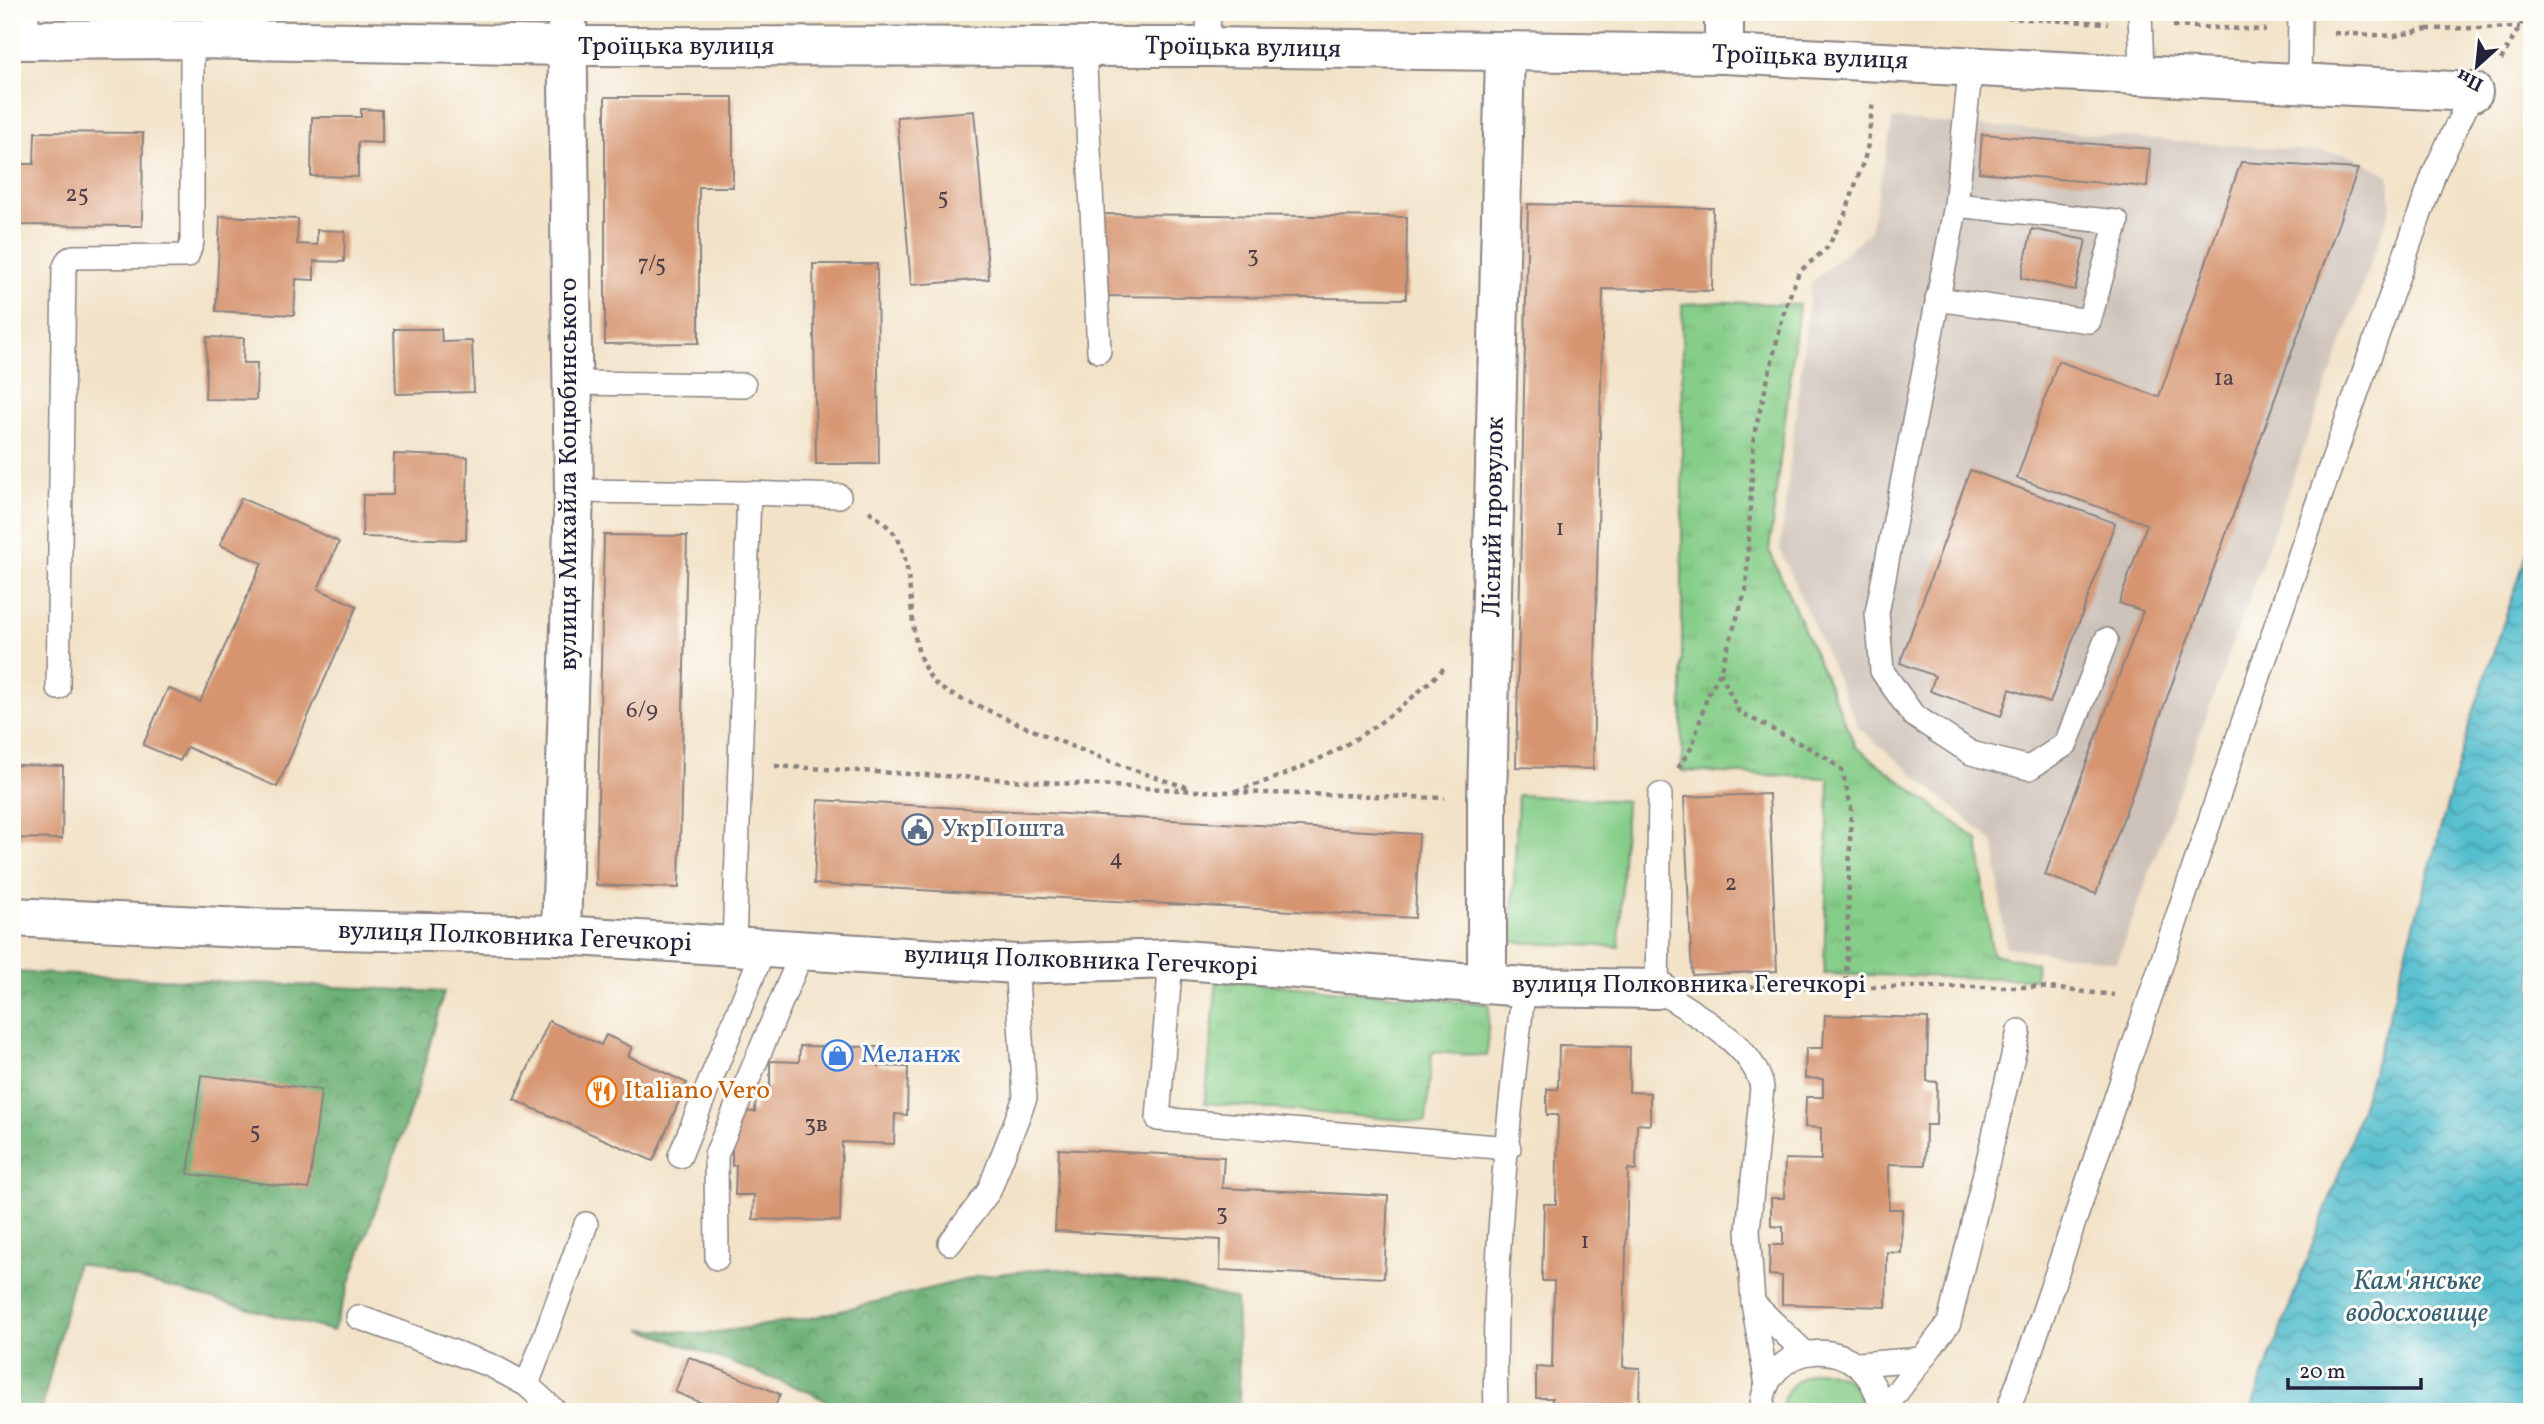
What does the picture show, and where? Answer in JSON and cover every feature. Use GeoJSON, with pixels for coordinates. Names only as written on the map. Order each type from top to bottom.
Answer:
{"type":"FeatureCollection","features":[{"type":"Feature","properties":{"kind":"street"},"geometry":{"type":"LineString","coordinates":[[1724,12],[1724,54]]}},
{"type":"Feature","properties":{"kind":"street","name":"Троїцька вулиця"},"geometry":{"type":"LineString","coordinates":[[22,31],[192,39],[567,29],[1084,47],[1208,30],[1505,52],[1724,54],[1971,64],[2473,92]]}},
{"type":"Feature","properties":{"kind":"street","name":"вулиця Михайла Коцюбинського"},"geometry":{"type":"LineString","coordinates":[[561,935],[574,491],[567,29]]}},
{"type":"Feature","properties":{"kind":"street","name":"Лісний провулок"},"geometry":{"type":"LineString","coordinates":[[1487,982],[1487,799],[1505,52]]}},
{"type":"Feature","properties":{"kind":"street","name":"вулиця Полковника Гегечкорі"},"geometry":{"type":"LineString","coordinates":[[12,917],[243,928],[561,935],[1016,964],[1171,959],[1524,987],[1657,989]]}},
{"type":"Feature","properties":{"kind":"lane"},"geometry":{"type":"LineString","coordinates":[[2140,12],[2142,74]]}},
{"type":"Feature","properties":{"kind":"lane"},"geometry":{"type":"LineString","coordinates":[[2299,83],[2300,12]]}},
{"type":"Feature","properties":{"kind":"lane"},"geometry":{"type":"LineString","coordinates":[[58,688],[64,269],[68,260],[73,257],[187,256],[192,242],[192,39]]}},
{"type":"Feature","properties":{"kind":"lane"},"geometry":{"type":"LineString","coordinates":[[1084,47],[1099,351]]}},
{"type":"Feature","properties":{"kind":"lane"},"geometry":{"type":"LineString","coordinates":[[1971,64],[1956,205],[1877,613],[1882,671],[1913,715],[1971,753],[2029,768],[2066,744],[2106,640]]}},
{"type":"Feature","properties":{"kind":"lane"},"geometry":{"type":"LineString","coordinates":[[2007,1412],[2311,522],[2435,171],[2473,92]]}},
{"type":"Feature","properties":{"kind":"lane"},"geometry":{"type":"LineString","coordinates":[[1937,299],[2089,321],[2117,222],[1956,205]]}},
{"type":"Feature","properties":{"kind":"lane"},"geometry":{"type":"LineString","coordinates":[[572,383],[744,385]]}},
{"type":"Feature","properties":{"kind":"lane"},"geometry":{"type":"LineString","coordinates":[[574,491],[839,496]]}},
{"type":"Feature","properties":{"kind":"lane"},"geometry":{"type":"LineString","coordinates":[[680,1156],[749,946],[743,764],[749,493]]}},
{"type":"Feature","properties":{"kind":"lane"},"geometry":{"type":"LineString","coordinates":[[1660,795],[1657,989],[1742,1051],[1759,1070],[1762,1103],[1748,1231],[1753,1303],[1767,1385],[1762,1412]]}},
{"type":"Feature","properties":{"kind":"lane"},"geometry":{"type":"LineString","coordinates":[[717,1258],[716,1155],[803,950]]}},
{"type":"Feature","properties":{"kind":"lane"},"geometry":{"type":"LineString","coordinates":[[1171,959],[1158,1119],[1508,1148]]}},
{"type":"Feature","properties":{"kind":"lane"},"geometry":{"type":"LineString","coordinates":[[950,1243],[989,1191],[1025,1098],[1016,964]]}},
{"type":"Feature","properties":{"kind":"lane"},"geometry":{"type":"LineString","coordinates":[[1496,1412],[1494,1349],[1508,1148],[1524,987]]}},
{"type":"Feature","properties":{"kind":"lane"},"geometry":{"type":"LineString","coordinates":[[1882,1412],[1949,1323],[2020,1031]]}},
{"type":"Feature","properties":{"kind":"lane"},"geometry":{"type":"LineString","coordinates":[[527,1385],[586,1224]]}},
{"type":"Feature","properties":{"kind":"lane"},"geometry":{"type":"LineString","coordinates":[[1753,1303],[1805,1353]]}},
{"type":"Feature","properties":{"kind":"lane"},"geometry":{"type":"LineString","coordinates":[[358,1317],[492,1366],[527,1385],[556,1412]]}},
{"type":"Feature","properties":{"kind":"lane"},"geometry":{"type":"LineString","coordinates":[[1767,1385],[1777,1371],[1805,1353],[1824,1352],[1842,1356],[1858,1364],[1875,1387],[1882,1412]]}},
{"type":"Feature","properties":{"kind":"lane"},"geometry":{"type":"LineString","coordinates":[[1858,1364],[1922,1359]]}},
{"type":"Feature","properties":{"kind":"path"},"geometry":{"type":"LineString","coordinates":[[2473,92],[2508,51],[2528,12]]}},
{"type":"Feature","properties":{"kind":"path"},"geometry":{"type":"LineString","coordinates":[[2427,29],[2520,27]]}},
{"type":"Feature","properties":{"kind":"path"},"geometry":{"type":"LineString","coordinates":[[1660,795],[1692,747],[1707,696],[1720,672],[1746,589],[1754,435],[1785,308],[1798,272],[1828,247],[1846,212],[1867,151],[1873,101]]}},
{"type":"Feature","properties":{"kind":"path"},"geometry":{"type":"LineString","coordinates":[[839,496],[870,512],[898,539],[910,580],[917,645],[933,682],[953,694],[1044,735],[1124,768],[1197,791]]}},
{"type":"Feature","properties":{"kind":"path"},"geometry":{"type":"LineString","coordinates":[[1230,792],[1305,768],[1347,746],[1392,715],[1451,660]]}},
{"type":"Feature","properties":{"kind":"path"},"geometry":{"type":"LineString","coordinates":[[1720,672],[1739,712],[1814,750],[1842,770],[1851,807],[1846,986]]}},
{"type":"Feature","properties":{"kind":"path"},"geometry":{"type":"LineString","coordinates":[[743,764],[1197,791],[1487,799]]}},
{"type":"Feature","properties":{"kind":"path","name":"вулиця Полковника Гегечкорі"},"geometry":{"type":"LineString","coordinates":[[1657,989],[2039,987],[2150,998]]}},
{"type":"Feature","properties":{"kind":"shaded area"},"geometry":{"type":"Polygon","coordinates":[[[1893,119],[2348,154],[2389,175],[2391,207],[2117,962],[2006,947],[1994,842],[1859,728],[1780,550],[1811,283],[1870,231],[1893,119]]]}},
{"type":"Feature","properties":{"kind":"green space"},"geometry":{"type":"Polygon","coordinates":[[[2273,12],[2521,12],[2516,21],[2273,12]]]}},
{"type":"Feature","properties":{"kind":"green space"},"geometry":{"type":"Polygon","coordinates":[[[1727,302],[1799,305],[1769,550],[1856,747],[1978,840],[1992,954],[2036,963],[2035,979],[1824,974],[1829,778],[1682,771],[1682,304],[1727,302]]]}},
{"type":"Feature","properties":{"kind":"green space"},"geometry":{"type":"Polygon","coordinates":[[[1518,795],[1626,801],[1619,947],[1511,942],[1518,795]]]}},
{"type":"Feature","properties":{"kind":"green space"},"geometry":{"type":"Polygon","coordinates":[[[12,972],[444,992],[418,1088],[333,1331],[77,1263],[41,1412],[12,1412],[12,972]]]}},
{"type":"Feature","properties":{"kind":"green space"},"geometry":{"type":"Polygon","coordinates":[[[1217,980],[1489,1004],[1487,1056],[1432,1052],[1426,1122],[1205,1103],[1217,980]]]}},
{"type":"Feature","properties":{"kind":"green space"},"geometry":{"type":"Polygon","coordinates":[[[1051,1268],[1176,1285],[1236,1299],[1240,1412],[845,1412],[809,1392],[641,1329],[706,1334],[811,1318],[980,1276],[1051,1268]]]}},
{"type":"Feature","properties":{"kind":"green space"},"geometry":{"type":"Polygon","coordinates":[[[1819,1371],[1836,1374],[1850,1382],[1859,1394],[1864,1412],[1782,1412],[1788,1390],[1804,1376],[1819,1371]]]}},
{"type":"Feature","properties":{"kind":"water","name":"Кам'янське водосховище"},"geometry":{"type":"Polygon","coordinates":[[[2532,539],[2532,1412],[2250,1412],[2347,1152],[2378,1054],[2470,722],[2532,539]]]}},
{"type":"Feature","properties":{"kind":"building"},"geometry":{"type":"Polygon","coordinates":[[[605,97],[733,97],[733,187],[699,187],[699,343],[605,344],[605,97]]]}},
{"type":"Feature","properties":{"kind":"building"},"geometry":{"type":"Polygon","coordinates":[[[361,109],[382,110],[382,143],[358,142],[358,177],[311,176],[312,117],[361,117],[361,109]]]}},
{"type":"Feature","properties":{"kind":"building"},"geometry":{"type":"Polygon","coordinates":[[[974,111],[989,279],[911,285],[897,117],[974,111]]]}},
{"type":"Feature","properties":{"kind":"building"},"geometry":{"type":"Polygon","coordinates":[[[35,132],[143,133],[142,226],[12,225],[12,164],[34,164],[35,132]]]}},
{"type":"Feature","properties":{"kind":"building"},"geometry":{"type":"Polygon","coordinates":[[[1982,134],[2150,149],[2147,187],[1979,172],[1982,134]]]}},
{"type":"Feature","properties":{"kind":"building"},"geometry":{"type":"Polygon","coordinates":[[[2241,162],[2358,169],[2096,894],[2045,875],[2143,611],[2119,603],[2147,524],[2017,478],[2058,361],[2159,397],[2241,162]]]}},
{"type":"Feature","properties":{"kind":"building"},"geometry":{"type":"Polygon","coordinates":[[[1528,204],[1713,208],[1712,291],[1603,289],[1593,769],[1516,767],[1528,204]]]}},
{"type":"Feature","properties":{"kind":"building"},"geometry":{"type":"Polygon","coordinates":[[[1101,214],[1407,217],[1406,299],[1100,296],[1101,214]]]}},
{"type":"Feature","properties":{"kind":"building"},"geometry":{"type":"Polygon","coordinates":[[[220,216],[298,219],[297,244],[317,245],[317,230],[345,231],[344,262],[314,261],[314,280],[296,279],[294,315],[216,311],[220,216]]]}},
{"type":"Feature","properties":{"kind":"building"},"geometry":{"type":"Polygon","coordinates":[[[2032,229],[2086,240],[2075,290],[2021,278],[2032,229]]]}},
{"type":"Feature","properties":{"kind":"building"},"geometry":{"type":"Polygon","coordinates":[[[813,264],[877,264],[879,464],[816,464],[813,264]]]}},
{"type":"Feature","properties":{"kind":"building"},"geometry":{"type":"Polygon","coordinates":[[[394,329],[441,329],[442,342],[472,341],[474,392],[396,394],[394,329]]]}},
{"type":"Feature","properties":{"kind":"building"},"geometry":{"type":"Polygon","coordinates":[[[207,337],[244,338],[243,363],[257,363],[256,400],[205,399],[207,337]]]}},
{"type":"Feature","properties":{"kind":"building"},"geometry":{"type":"Polygon","coordinates":[[[394,454],[468,457],[466,540],[362,537],[363,495],[393,495],[394,454]]]}},
{"type":"Feature","properties":{"kind":"building"},"geometry":{"type":"Polygon","coordinates":[[[1970,470],[2115,523],[2050,703],[2010,689],[2001,716],[1930,691],[1935,676],[1900,663],[1970,470]]]}},
{"type":"Feature","properties":{"kind":"building"},"geometry":{"type":"Polygon","coordinates":[[[241,498],[339,542],[318,589],[357,606],[277,787],[187,747],[180,761],[143,745],[168,688],[200,702],[262,563],[220,545],[241,498]]]}},
{"type":"Feature","properties":{"kind":"building"},"geometry":{"type":"Polygon","coordinates":[[[604,535],[687,536],[679,888],[596,885],[604,535]]]}},
{"type":"Feature","properties":{"kind":"building"},"geometry":{"type":"Polygon","coordinates":[[[12,765],[63,766],[62,839],[12,838],[12,765]]]}},
{"type":"Feature","properties":{"kind":"building"},"geometry":{"type":"Polygon","coordinates":[[[1769,794],[1777,971],[1692,975],[1684,797],[1769,794]]]}},
{"type":"Feature","properties":{"kind":"building"},"geometry":{"type":"Polygon","coordinates":[[[818,800],[1419,834],[1415,918],[814,884],[818,800]]]}},
{"type":"Feature","properties":{"kind":"building"},"geometry":{"type":"Polygon","coordinates":[[[1825,1015],[1928,1018],[1927,1081],[1937,1082],[1936,1125],[1926,1125],[1925,1165],[1889,1164],[1889,1209],[1902,1209],[1901,1253],[1887,1252],[1886,1307],[1782,1304],[1782,1276],[1769,1275],[1770,1245],[1783,1245],[1783,1227],[1771,1226],[1771,1198],[1784,1198],[1785,1159],[1821,1160],[1821,1128],[1805,1127],[1806,1097],[1823,1097],[1823,1079],[1805,1078],[1806,1048],[1823,1048],[1825,1015]]]}},
{"type":"Feature","properties":{"kind":"building","name":"Italiano Vero"},"geometry":{"type":"Polygon","coordinates":[[[549,1021],[601,1045],[606,1035],[632,1047],[628,1056],[687,1083],[653,1161],[514,1100],[549,1021]]]}},
{"type":"Feature","properties":{"kind":"building"},"geometry":{"type":"Polygon","coordinates":[[[1559,1045],[1630,1047],[1629,1092],[1650,1093],[1650,1125],[1637,1124],[1636,1170],[1628,1169],[1623,1367],[1640,1368],[1639,1404],[1630,1404],[1629,1412],[1551,1412],[1552,1398],[1536,1398],[1536,1367],[1552,1368],[1554,1281],[1542,1281],[1544,1204],[1556,1204],[1558,1115],[1547,1115],[1547,1089],[1558,1089],[1559,1045]]]}},
{"type":"Feature","properties":{"kind":"building"},"geometry":{"type":"Polygon","coordinates":[[[800,1046],[879,1047],[879,1066],[908,1067],[907,1115],[895,1114],[894,1144],[842,1142],[840,1221],[753,1219],[754,1195],[735,1195],[736,1165],[732,1166],[732,1136],[737,1111],[755,1112],[756,1087],[770,1087],[770,1061],[799,1062],[800,1046]]]}},
{"type":"Feature","properties":{"kind":"building"},"geometry":{"type":"Polygon","coordinates":[[[201,1075],[321,1090],[309,1189],[188,1174],[201,1075]]]}},
{"type":"Feature","properties":{"kind":"building"},"geometry":{"type":"Polygon","coordinates":[[[1059,1149],[1224,1157],[1222,1188],[1388,1196],[1384,1278],[1220,1270],[1221,1240],[1055,1231],[1059,1149]]]}},
{"type":"Feature","properties":{"kind":"building"},"geometry":{"type":"Polygon","coordinates":[[[689,1357],[780,1394],[773,1412],[723,1412],[675,1392],[689,1357]]]}},
{"type":"Feature","properties":{"kind":"place","name":"УкрПошта"},"geometry":{"type":"Point","coordinates":[918,829]}},
{"type":"Feature","properties":{"kind":"place","name":"Меланж"},"geometry":{"type":"Point","coordinates":[838,1055]}},
{"type":"Feature","properties":{"kind":"place","name":"Italiano Vero"},"geometry":{"type":"Point","coordinates":[601,1091]}}]}
